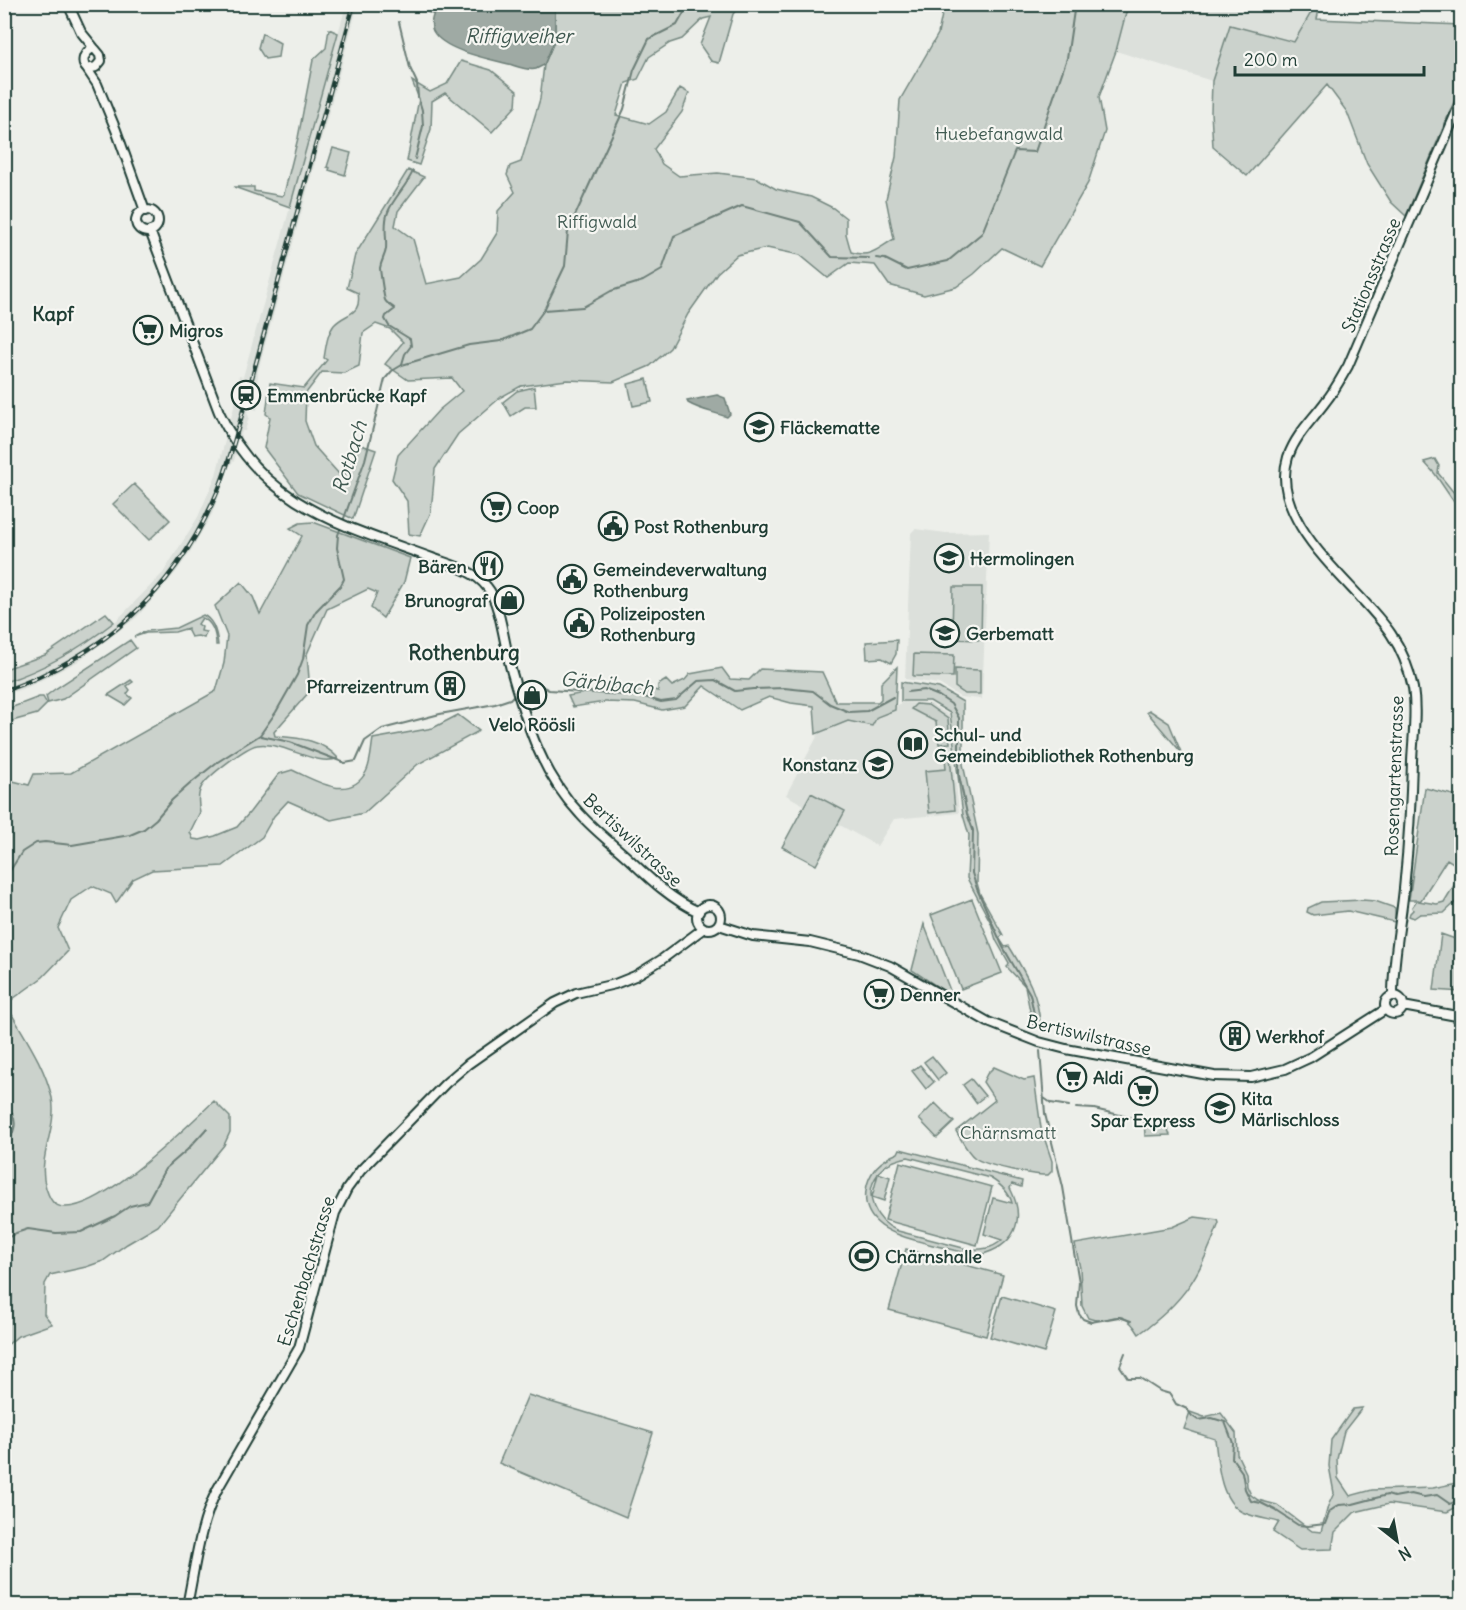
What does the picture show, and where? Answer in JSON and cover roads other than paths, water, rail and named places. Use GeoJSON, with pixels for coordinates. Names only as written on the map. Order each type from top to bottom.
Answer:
{"type":"FeatureCollection","features":[{"type":"Feature","properties":{"kind":"main road"},"geometry":{"type":"LineString","coordinates":[[68,4],[81,32],[86,54],[84,63],[92,68],[132,170],[145,211]]}},
{"type":"Feature","properties":{"kind":"main road"},"geometry":{"type":"LineString","coordinates":[[81,32],[101,57],[92,68]]}},
{"type":"Feature","properties":{"kind":"main road"},"geometry":{"type":"LineString","coordinates":[[86,54],[94,48]]}},
{"type":"Feature","properties":{"kind":"main road","name":"Stationsstrasse"},"geometry":{"type":"LineString","coordinates":[[1290,453],[1299,435],[1334,391],[1348,366],[1461,99]]}},
{"type":"Feature","properties":{"kind":"main road"},"geometry":{"type":"LineString","coordinates":[[145,211],[153,212],[158,218],[158,225],[150,231],[144,231],[137,224],[137,218],[145,211]]}},
{"type":"Feature","properties":{"kind":"main road","name":"Bertiswilstrasse"},"geometry":{"type":"LineString","coordinates":[[150,231],[209,388],[231,435],[261,473],[310,510],[343,526],[467,572],[479,579],[488,588],[496,606],[524,715],[542,760],[554,781],[575,809],[675,899],[699,912],[706,906],[716,907],[721,915],[719,925]]}},
{"type":"Feature","properties":{"kind":"main road","name":"Rosengartenstrasse"},"geometry":{"type":"LineString","coordinates":[[1290,453],[1286,464],[1286,483],[1288,497],[1297,516],[1331,567],[1389,632],[1407,664],[1413,690],[1414,724],[1407,861],[1393,995]]}},
{"type":"Feature","properties":{"kind":"main road"},"geometry":{"type":"LineString","coordinates":[[699,912],[698,921],[704,928]]}},
{"type":"Feature","properties":{"kind":"main road","name":"Bertiswilstrasse"},"geometry":{"type":"LineString","coordinates":[[704,928],[712,929],[719,925],[753,936],[810,942],[859,954],[890,966],[988,1022],[1035,1041],[1066,1049],[1214,1076],[1251,1077],[1285,1069],[1311,1057],[1386,1010]]}},
{"type":"Feature","properties":{"kind":"main road","name":"Eschenbachstrasse"},"geometry":{"type":"LineString","coordinates":[[187,1605],[202,1529],[209,1507],[299,1348],[335,1213],[347,1189],[361,1170],[446,1083],[468,1064],[555,1003],[576,993],[615,984],[635,976],[704,928]]}},
{"type":"Feature","properties":{"kind":"main road"},"geometry":{"type":"LineString","coordinates":[[1393,995],[1401,999],[1402,1006],[1396,1013],[1390,1013],[1386,1010],[1385,1002],[1393,995]]}},
{"type":"Feature","properties":{"kind":"main road"},"geometry":{"type":"LineString","coordinates":[[1402,1006],[1461,1017]]}},
{"type":"Feature","properties":{"kind":"water","name":"Riffigweiher"},"geometry":{"type":"Polygon","coordinates":[[[437,5],[555,5],[555,39],[544,65],[536,69],[526,69],[479,57],[447,44],[433,31],[432,18],[437,5]]]}},
{"type":"Feature","properties":{"kind":"water"},"geometry":{"type":"Polygon","coordinates":[[[717,395],[725,398],[730,414],[727,417],[697,407],[687,401],[717,395]]]}},
{"type":"Feature","properties":{"kind":"waterway","name":"Rotbach"},"geometry":{"type":"LineString","coordinates":[[4,880],[22,852],[36,843],[72,845],[130,835],[144,829],[191,783],[216,763],[260,735],[297,675],[303,659],[308,625],[316,611],[344,579],[337,548],[338,535],[365,460],[385,379],[402,365],[469,345],[501,341],[530,329],[544,310],[565,266],[568,231],[624,109],[634,70],[649,39],[677,25],[689,4]]}},
{"type":"Feature","properties":{"kind":"waterway"},"geometry":{"type":"LineString","coordinates":[[876,258],[885,259],[907,270],[948,261],[982,233],[1015,151],[1035,152],[1067,58],[1075,4]]}},
{"type":"Feature","properties":{"kind":"waterway"},"geometry":{"type":"LineString","coordinates":[[426,11],[433,14]]}},
{"type":"Feature","properties":{"kind":"waterway"},"geometry":{"type":"LineString","coordinates":[[399,22],[410,68],[417,83],[422,110],[423,126],[415,159]]}},
{"type":"Feature","properties":{"kind":"waterway"},"geometry":{"type":"LineString","coordinates":[[402,364],[411,346],[410,339],[389,326],[385,319],[395,309],[385,300],[380,268],[386,249],[385,226],[388,212],[413,171]]}},
{"type":"Feature","properties":{"kind":"waterway"},"geometry":{"type":"LineString","coordinates":[[544,310],[583,307],[611,291],[643,281],[662,270],[674,236],[742,206],[800,222],[832,257],[869,258]]}},
{"type":"Feature","properties":{"kind":"waterway","name":"Gärbibach"},"geometry":{"type":"LineString","coordinates":[[521,690],[532,681],[549,690],[641,696],[661,702],[676,700],[698,681],[715,680],[735,691],[784,688],[813,691],[830,704],[849,712],[867,711],[893,697]]}},
{"type":"Feature","properties":{"kind":"waterway"},"geometry":{"type":"LineString","coordinates":[[907,692],[924,690],[939,696],[951,704],[959,718],[959,775],[967,814],[973,830],[972,873],[1003,947],[1030,994],[1036,1024]]}},
{"type":"Feature","properties":{"kind":"waterway","name":"Gärbibach"},"geometry":{"type":"LineString","coordinates":[[261,736],[290,742],[345,763],[356,761],[365,741],[382,729],[440,714],[495,704],[510,699],[516,693]]}},
{"type":"Feature","properties":{"kind":"waterway"},"geometry":{"type":"LineString","coordinates":[[1040,1051],[1045,1114],[1063,1187],[1079,1282],[1077,1306],[1079,1314],[1083,1319],[1091,1322],[1119,1317],[1131,1321]]}},
{"type":"Feature","properties":{"kind":"waterway"},"geometry":{"type":"LineString","coordinates":[[1044,1098],[1051,1103],[1069,1106]]}},
{"type":"Feature","properties":{"kind":"waterway","name":"Rotbach"},"geometry":{"type":"LineString","coordinates":[[4,1104],[15,1121],[11,1138],[4,1150]]}},
{"type":"Feature","properties":{"kind":"waterway"},"geometry":{"type":"LineString","coordinates":[[1076,1108],[1094,1109],[1137,1119]]}},
{"type":"Feature","properties":{"kind":"waterway"},"geometry":{"type":"LineString","coordinates":[[4,1240],[28,1229],[56,1233],[81,1232],[115,1216],[130,1206],[147,1202],[165,1169],[207,1128]]}},
{"type":"Feature","properties":{"kind":"waterway"},"geometry":{"type":"LineString","coordinates":[[1125,1353],[1120,1366],[1128,1378],[1140,1378],[1160,1391],[1170,1394],[1176,1404],[1187,1409],[1198,1420],[1212,1418],[1225,1422],[1233,1443],[1232,1458],[1242,1472],[1245,1489],[1251,1501],[1275,1510],[1298,1525],[1325,1524],[1330,1511],[1339,1505],[1353,1504],[1387,1495],[1394,1497],[1411,1494],[1424,1497],[1437,1495],[1450,1504],[1457,1501],[1462,1494]]}},
{"type":"Feature","properties":{"kind":"railway"},"geometry":{"type":"LineString","coordinates":[[4,691],[41,676],[74,658],[106,637],[134,614],[160,587],[202,524],[219,488],[231,454],[354,4]]}},
{"type":"Feature","properties":{"kind":"place","name":"Migros"},"geometry":{"type":"Point","coordinates":[148,330]}},
{"type":"Feature","properties":{"kind":"place","name":"Emmenbrücke Kapf"},"geometry":{"type":"Point","coordinates":[246,395]}},
{"type":"Feature","properties":{"kind":"place","name":"Fläckematte"},"geometry":{"type":"Point","coordinates":[759,427]}},
{"type":"Feature","properties":{"kind":"place","name":"Coop"},"geometry":{"type":"Point","coordinates":[496,507]}},
{"type":"Feature","properties":{"kind":"place","name":"Post Rothenburg"},"geometry":{"type":"Point","coordinates":[613,526]}},
{"type":"Feature","properties":{"kind":"place","name":"Hermolingen"},"geometry":{"type":"Point","coordinates":[949,558]}},
{"type":"Feature","properties":{"kind":"place","name":"Bären"},"geometry":{"type":"Point","coordinates":[488,566]}},
{"type":"Feature","properties":{"kind":"place","name":"Gemeindeverwaltung Rothenburg"},"geometry":{"type":"Point","coordinates":[572,579]}},
{"type":"Feature","properties":{"kind":"place","name":"Brunograf"},"geometry":{"type":"Point","coordinates":[509,600]}},
{"type":"Feature","properties":{"kind":"place","name":"Polizeiposten Rothenburg"},"geometry":{"type":"Point","coordinates":[579,623]}},
{"type":"Feature","properties":{"kind":"place","name":"Gerbematt"},"geometry":{"type":"Point","coordinates":[945,633]}},
{"type":"Feature","properties":{"kind":"place","name":"Pfarreizentrum"},"geometry":{"type":"Point","coordinates":[450,686]}},
{"type":"Feature","properties":{"kind":"place","name":"Velo Röösli"},"geometry":{"type":"Point","coordinates":[532,695]}},
{"type":"Feature","properties":{"kind":"place","name":"Schul- und Gemeindebibliothek Rothenburg"},"geometry":{"type":"Point","coordinates":[913,744]}},
{"type":"Feature","properties":{"kind":"place","name":"Konstanz"},"geometry":{"type":"Point","coordinates":[878,764]}},
{"type":"Feature","properties":{"kind":"place","name":"Denner"},"geometry":{"type":"Point","coordinates":[879,994]}},
{"type":"Feature","properties":{"kind":"place","name":"Werkhof"},"geometry":{"type":"Point","coordinates":[1235,1036]}},
{"type":"Feature","properties":{"kind":"place","name":"Aldi"},"geometry":{"type":"Point","coordinates":[1072,1077]}},
{"type":"Feature","properties":{"kind":"place","name":"Spar Express"},"geometry":{"type":"Point","coordinates":[1143,1091]}},
{"type":"Feature","properties":{"kind":"place","name":"Kita Märlischloss"},"geometry":{"type":"Point","coordinates":[1220,1108]}},
{"type":"Feature","properties":{"kind":"place","name":"Chärnshalle"},"geometry":{"type":"Point","coordinates":[864,1256]}},
{"type":"Feature","properties":{"kind":"district","name":"Kapf"},"geometry":{"type":"Point","coordinates":[53,313]}},
{"type":"Feature","properties":{"kind":"district","name":"Rothenburg"},"geometry":{"type":"Point","coordinates":[464,652]}},
{"type":"Feature","properties":{"kind":"park label","name":"Huebefangwald"},"geometry":{"type":"Point","coordinates":[999,133]}},
{"type":"Feature","properties":{"kind":"park label","name":"Riffigwald"},"geometry":{"type":"Point","coordinates":[597,221]}},
{"type":"Feature","properties":{"kind":"park label","name":"Chärnsmatt"},"geometry":{"type":"Point","coordinates":[1008,1132]}}]}
